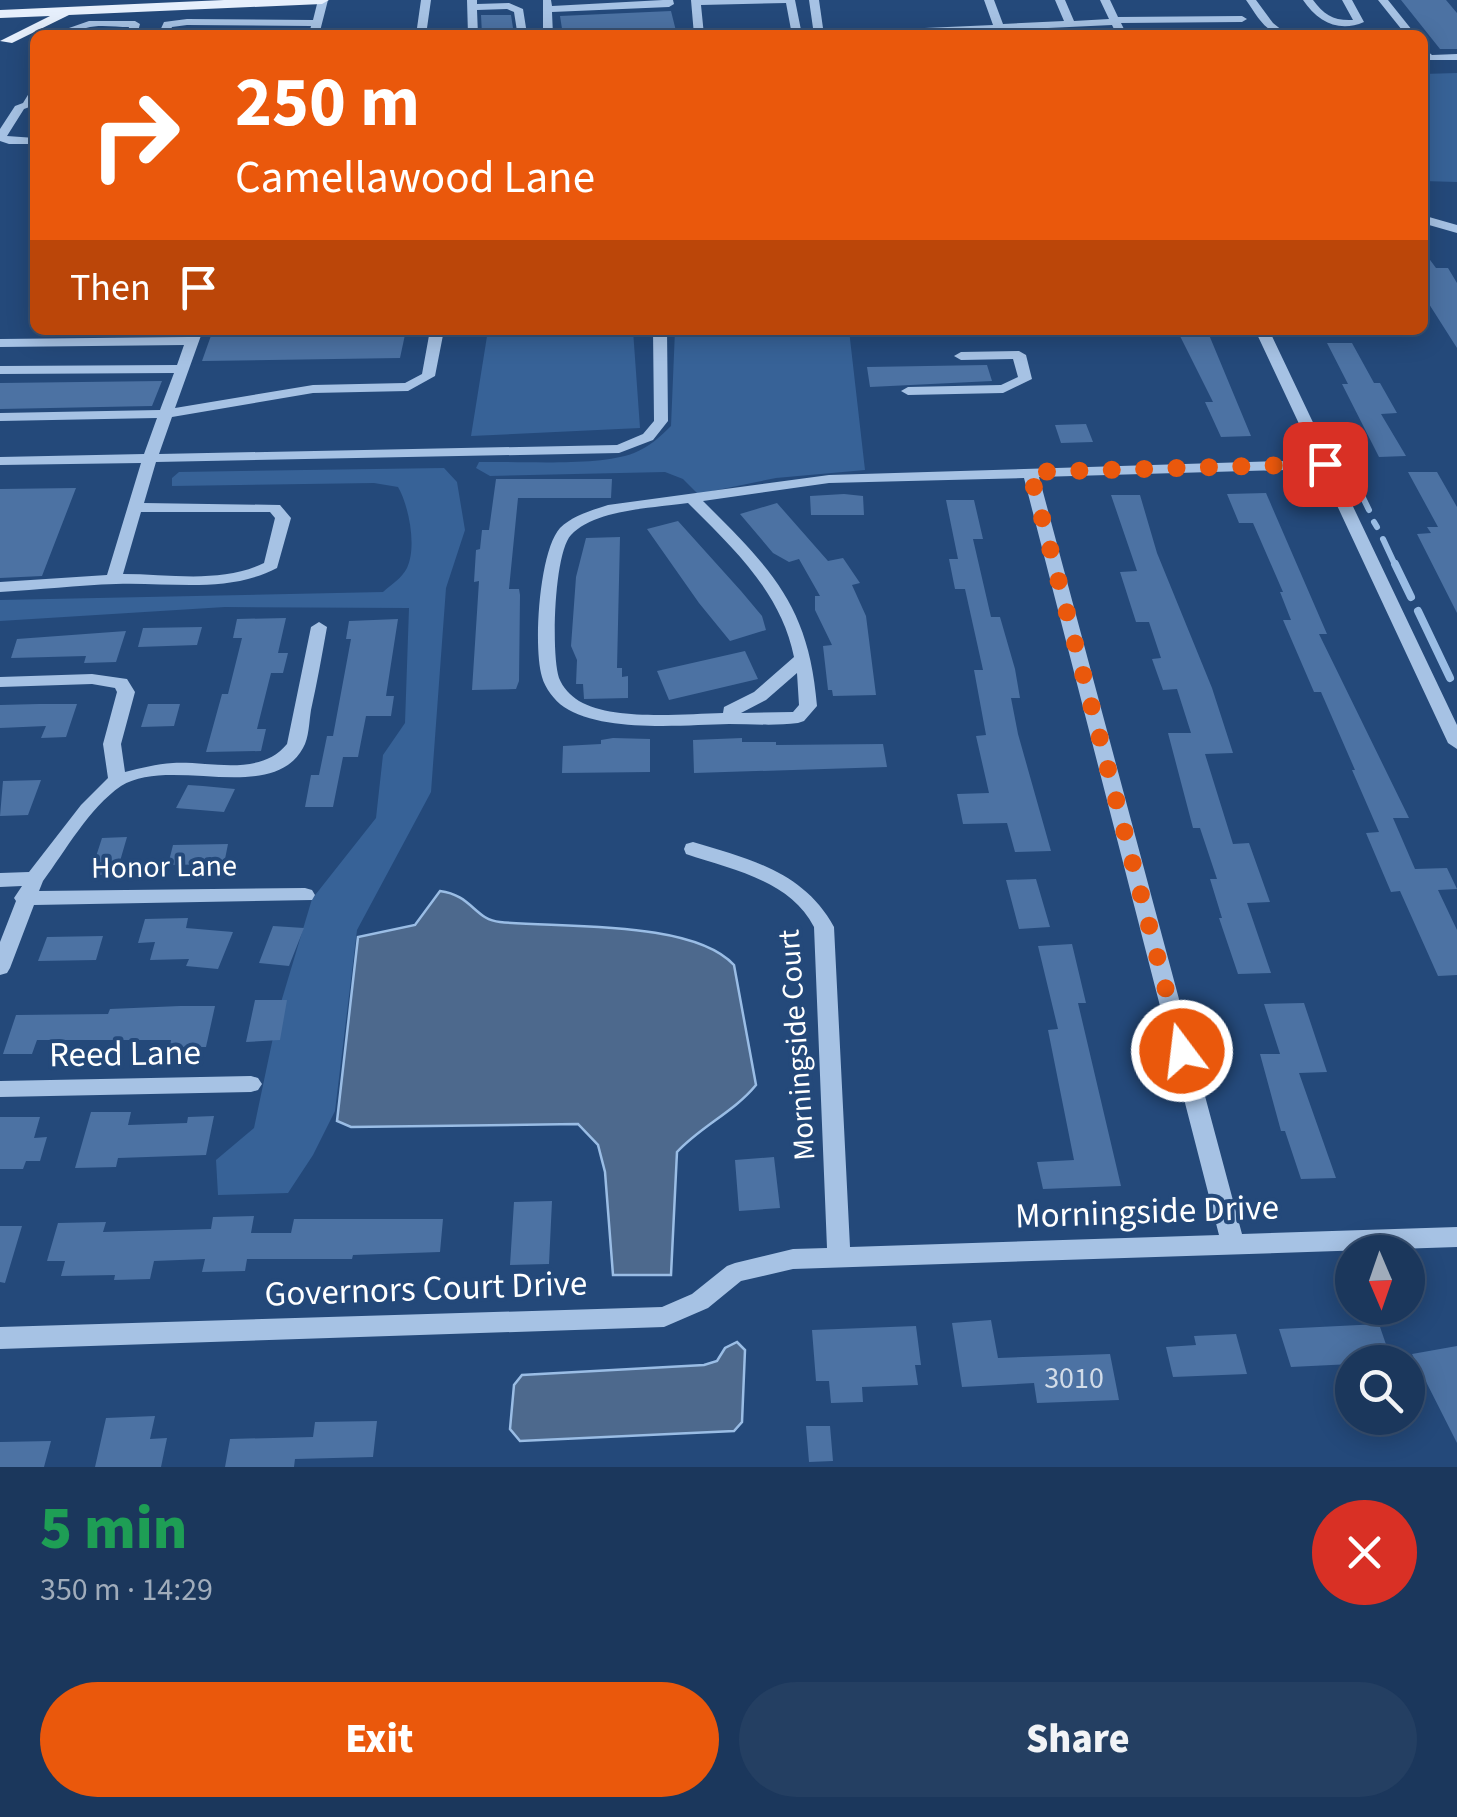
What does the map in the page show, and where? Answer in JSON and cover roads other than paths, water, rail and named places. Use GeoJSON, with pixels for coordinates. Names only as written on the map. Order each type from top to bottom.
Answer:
{"type":"FeatureCollection","features":[{"type":"Feature","properties":{"kind":"main road"},"geometry":{"type":"LineString","coordinates":[[0,1],[84,10],[322,0]]}},
{"type":"Feature","properties":{"kind":"main road"},"geometry":{"type":"LineString","coordinates":[[0,14],[29,4]]}},
{"type":"Feature","properties":{"kind":"main road"},"geometry":{"type":"LineString","coordinates":[[3,45],[29,4]]}},
{"type":"Feature","properties":{"kind":"main road"},"geometry":{"type":"LineString","coordinates":[[38,30],[84,10]]}},
{"type":"Feature","properties":{"kind":"main road"},"geometry":{"type":"LineString","coordinates":[[3,45],[30,33]]}},
{"type":"Feature","properties":{"kind":"street"},"geometry":{"type":"LineString","coordinates":[[165,30],[168,24],[178,22],[236,21],[315,29],[322,0]]}},
{"type":"Feature","properties":{"kind":"street"},"geometry":{"type":"LineString","coordinates":[[423,30],[426,0]]}},
{"type":"Feature","properties":{"kind":"street"},"geometry":{"type":"LineString","coordinates":[[548,30],[547,5],[669,4],[668,0]]}},
{"type":"Feature","properties":{"kind":"street"},"geometry":{"type":"LineString","coordinates":[[699,30],[696,1],[790,0],[796,30]]}},
{"type":"Feature","properties":{"kind":"street"},"geometry":{"type":"LineString","coordinates":[[814,0],[818,30]]}},
{"type":"Feature","properties":{"kind":"street"},"geometry":{"type":"LineString","coordinates":[[989,0],[999,28]]}},
{"type":"Feature","properties":{"kind":"street"},"geometry":{"type":"LineString","coordinates":[[1060,0],[1070,24]]}},
{"type":"Feature","properties":{"kind":"street"},"geometry":{"type":"LineString","coordinates":[[1105,0],[1120,30]]}},
{"type":"Feature","properties":{"kind":"street"},"geometry":{"type":"LineString","coordinates":[[1251,0],[1276,30]]}},
{"type":"Feature","properties":{"kind":"street"},"geometry":{"type":"LineString","coordinates":[[1308,0],[1323,20],[1359,22],[1347,0]]}},
{"type":"Feature","properties":{"kind":"street"},"geometry":{"type":"LineString","coordinates":[[1383,0],[1406,30]]}},
{"type":"Feature","properties":{"kind":"street"},"geometry":{"type":"LineString","coordinates":[[473,30],[472,4],[519,10],[522,30]]}},
{"type":"Feature","properties":{"kind":"street"},"geometry":{"type":"LineString","coordinates":[[72,30],[76,26],[127,30],[128,8]]}},
{"type":"Feature","properties":{"kind":"street"},"geometry":{"type":"LineString","coordinates":[[952,30],[1116,22],[1143,15],[1242,19]]}},
{"type":"Feature","properties":{"kind":"street"},"geometry":{"type":"LineString","coordinates":[[233,30],[236,21]]}},
{"type":"Feature","properties":{"kind":"street"},"geometry":{"type":"LineString","coordinates":[[1428,57],[1457,57]]}},
{"type":"Feature","properties":{"kind":"street"},"geometry":{"type":"LineString","coordinates":[[27,106],[30,101]]}},
{"type":"Feature","properties":{"kind":"street"},"geometry":{"type":"LineString","coordinates":[[0,106],[20,106],[1,137],[6,146],[30,142]]}},
{"type":"Feature","properties":{"kind":"street"},"geometry":{"type":"LineString","coordinates":[[1428,221],[1457,228]]}},
{"type":"Feature","properties":{"kind":"street"},"geometry":{"type":"LineString","coordinates":[[0,417],[166,414],[312,389],[416,385],[428,376],[436,335]]}},
{"type":"Feature","properties":{"kind":"street"},"geometry":{"type":"LineString","coordinates":[[0,461],[619,449],[648,437],[661,421],[660,335]]}},
{"type":"Feature","properties":{"kind":"street"},"geometry":{"type":"LineString","coordinates":[[1264,335],[1457,742]]}},
{"type":"Feature","properties":{"kind":"street"},"geometry":{"type":"LineString","coordinates":[[0,361],[5,343],[194,336],[150,458],[114,578]]}},
{"type":"Feature","properties":{"kind":"street"},"geometry":{"type":"LineString","coordinates":[[908,391],[1003,389],[1025,379],[1019,355],[961,356]]}},
{"type":"Feature","properties":{"kind":"street"},"geometry":{"type":"LineString","coordinates":[[0,370],[183,369]]}},
{"type":"Feature","properties":{"kind":"street"},"geometry":{"type":"LineString","coordinates":[[693,500],[771,580],[786,604],[808,696],[804,713],[783,719],[594,714],[575,707],[562,696],[549,674],[552,560],[558,542],[583,520],[608,510],[829,479],[1325,464]]}},
{"type":"Feature","properties":{"kind":"street"},"geometry":{"type":"LineString","coordinates":[[1030,472],[1233,1244]]}},
{"type":"Feature","properties":{"kind":"street"},"geometry":{"type":"LineString","coordinates":[[0,586],[64,585],[114,578],[244,577],[260,574],[272,565],[283,518],[275,508],[135,508]]}},
{"type":"Feature","properties":{"kind":"street"},"geometry":{"type":"LineString","coordinates":[[0,968],[34,879],[87,809],[117,780],[169,769],[264,767],[290,755],[296,745],[320,627]]}},
{"type":"Feature","properties":{"kind":"street"},"geometry":{"type":"LineString","coordinates":[[711,717],[749,705],[774,688],[801,660]]}},
{"type":"Feature","properties":{"kind":"street"},"geometry":{"type":"LineString","coordinates":[[0,682],[92,679],[120,683],[126,692],[112,744],[117,780]]}},
{"type":"Feature","properties":{"kind":"street","name":"Morningside Court"},"geometry":{"type":"LineString","coordinates":[[692,849],[790,886],[811,900],[824,926],[840,1257]]}},
{"type":"Feature","properties":{"kind":"street"},"geometry":{"type":"LineString","coordinates":[[0,880],[34,879]]}},
{"type":"Feature","properties":{"kind":"street","name":"Honor Lane"},"geometry":{"type":"LineString","coordinates":[[24,898],[304,896]]}},
{"type":"Feature","properties":{"kind":"street","name":"Reed Lane"},"geometry":{"type":"LineString","coordinates":[[0,1089],[251,1084]]}},
{"type":"Feature","properties":{"kind":"street","name":"Morningside Drive"},"geometry":{"type":"LineString","coordinates":[[840,1257],[1457,1236]]}},
{"type":"Feature","properties":{"kind":"street","name":"Governors Court Drive"},"geometry":{"type":"LineString","coordinates":[[0,1338],[664,1317],[700,1301],[735,1273],[793,1259],[840,1257]]}},
{"type":"Feature","properties":{"kind":"waterway"},"geometry":{"type":"LineString","coordinates":[[1349,469],[1369,510]]}},
{"type":"Feature","properties":{"kind":"waterway"},"geometry":{"type":"LineString","coordinates":[[1374,522],[1377,527]]}},
{"type":"Feature","properties":{"kind":"waterway"},"geometry":{"type":"LineString","coordinates":[[1383,539],[1396,567]]}},
{"type":"Feature","properties":{"kind":"waterway"},"geometry":{"type":"LineString","coordinates":[[1395,564],[1411,597]]}},
{"type":"Feature","properties":{"kind":"waterway"},"geometry":{"type":"LineString","coordinates":[[1418,611],[1450,678]]}}]}
